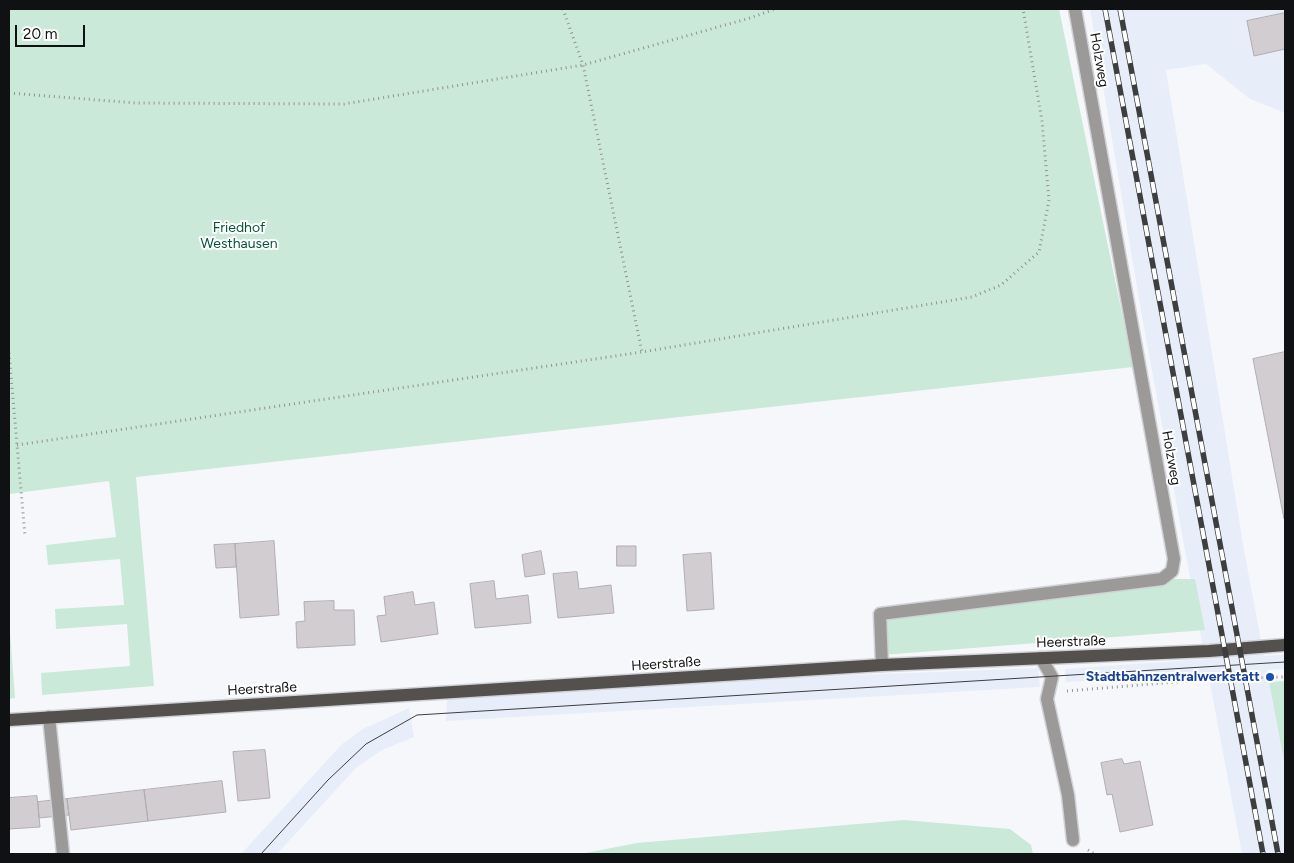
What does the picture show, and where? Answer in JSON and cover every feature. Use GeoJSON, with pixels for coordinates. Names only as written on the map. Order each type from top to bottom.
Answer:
{"type":"FeatureCollection","features":[{"type":"Feature","properties":{"kind":"main road","name":"Heerstraße"},"geometry":{"type":"LineString","coordinates":[[9,720],[882,665],[1209,651],[1285,645]]}},
{"type":"Feature","properties":{"kind":"street","name":"Holzweg"},"geometry":{"type":"LineString","coordinates":[[882,665],[880,614],[1162,579],[1172,571],[1174,559],[1075,9]]}},
{"type":"Feature","properties":{"kind":"street"},"geometry":{"type":"LineString","coordinates":[[1041,658],[1052,677],[1047,699],[1068,795],[1073,840]]}},
{"type":"Feature","properties":{"kind":"street"},"geometry":{"type":"LineString","coordinates":[[49,717],[63,854]]}},
{"type":"Feature","properties":{"kind":"path"},"geometry":{"type":"LineString","coordinates":[[564,9],[583,65],[642,352]]}},
{"type":"Feature","properties":{"kind":"path"},"geometry":{"type":"LineString","coordinates":[[9,93],[136,103],[344,104],[583,65],[750,18],[775,9]]}},
{"type":"Feature","properties":{"kind":"path"},"geometry":{"type":"LineString","coordinates":[[17,445],[642,352],[972,297],[1001,285],[1039,252],[1049,200],[1042,121],[1023,9]]}},
{"type":"Feature","properties":{"kind":"path"},"geometry":{"type":"LineString","coordinates":[[9,353],[25,536]]}},
{"type":"Feature","properties":{"kind":"path"},"geometry":{"type":"LineString","coordinates":[[1049,692],[1213,679],[1285,677]]}},
{"type":"Feature","properties":{"kind":"shaded area"},"geometry":{"type":"Polygon","coordinates":[[[1090,9],[1285,9],[1285,113],[1250,99],[1206,64],[1166,70],[1244,550],[1264,656],[1285,654],[1285,669],[1267,670],[1285,766],[1285,854],[1242,854],[1208,673],[1066,682],[1065,669],[1205,659],[1141,311],[1090,9]]]}},
{"type":"Feature","properties":{"kind":"shaded area"},"geometry":{"type":"Polygon","coordinates":[[[1038,668],[1040,687],[446,721],[447,699],[725,680],[1038,668]]]}},
{"type":"Feature","properties":{"kind":"shaded area"},"geometry":{"type":"Polygon","coordinates":[[[409,708],[414,737],[382,750],[357,767],[277,854],[241,854],[342,744],[363,729],[409,708]]]}},
{"type":"Feature","properties":{"kind":"green space","name":"Friedhof Westhausen"},"geometry":{"type":"Polygon","coordinates":[[[9,9],[1059,9],[1133,367],[136,477],[154,686],[42,695],[41,673],[130,666],[127,624],[56,629],[55,609],[124,605],[120,559],[48,565],[46,545],[116,537],[109,481],[9,494],[9,9]]]}},
{"type":"Feature","properties":{"kind":"green space"},"geometry":{"type":"Polygon","coordinates":[[[1162,579],[1195,579],[1205,630],[882,655],[880,614],[1162,579]]]}},
{"type":"Feature","properties":{"kind":"green space"},"geometry":{"type":"Polygon","coordinates":[[[9,619],[15,698],[9,699],[9,619]]]}},
{"type":"Feature","properties":{"kind":"green space"},"geometry":{"type":"Polygon","coordinates":[[[1285,681],[1285,766],[1269,682],[1285,681]]]}},
{"type":"Feature","properties":{"kind":"green space"},"geometry":{"type":"Polygon","coordinates":[[[904,820],[1010,829],[1031,845],[1033,854],[580,854],[637,843],[904,820]]]}},
{"type":"Feature","properties":{"kind":"building"},"geometry":{"type":"Polygon","coordinates":[[[1285,13],[1285,49],[1254,56],[1247,21],[1285,13]]]}},
{"type":"Feature","properties":{"kind":"building"},"geometry":{"type":"Polygon","coordinates":[[[1285,352],[1285,519],[1284,519],[1253,359],[1285,352]]]}},
{"type":"Feature","properties":{"kind":"building"},"geometry":{"type":"Polygon","coordinates":[[[274,541],[279,615],[240,618],[235,544],[274,541]]]}},
{"type":"Feature","properties":{"kind":"building"},"geometry":{"type":"Polygon","coordinates":[[[235,544],[236,567],[216,568],[214,545],[235,544]]]}},
{"type":"Feature","properties":{"kind":"building"},"geometry":{"type":"Polygon","coordinates":[[[617,546],[636,546],[636,566],[617,566],[617,546]]]}},
{"type":"Feature","properties":{"kind":"building"},"geometry":{"type":"Polygon","coordinates":[[[541,551],[545,574],[525,577],[522,555],[541,551]]]}},
{"type":"Feature","properties":{"kind":"building"},"geometry":{"type":"Polygon","coordinates":[[[711,553],[714,609],[687,611],[683,555],[711,553]]]}},
{"type":"Feature","properties":{"kind":"building"},"geometry":{"type":"Polygon","coordinates":[[[577,572],[579,589],[611,585],[614,613],[558,618],[553,574],[577,572]]]}},
{"type":"Feature","properties":{"kind":"building"},"geometry":{"type":"Polygon","coordinates":[[[494,581],[496,599],[528,595],[531,623],[475,628],[470,584],[494,581]]]}},
{"type":"Feature","properties":{"kind":"building"},"geometry":{"type":"Polygon","coordinates":[[[413,592],[415,605],[434,602],[438,634],[381,642],[377,616],[386,615],[384,597],[413,592]]]}},
{"type":"Feature","properties":{"kind":"building"},"geometry":{"type":"Polygon","coordinates":[[[334,601],[334,610],[354,610],[355,645],[297,648],[296,622],[305,621],[304,602],[334,601]]]}},
{"type":"Feature","properties":{"kind":"building"},"geometry":{"type":"Polygon","coordinates":[[[265,750],[270,798],[238,801],[233,752],[265,750]]]}},
{"type":"Feature","properties":{"kind":"building"},"geometry":{"type":"Polygon","coordinates":[[[1122,759],[1124,764],[1140,761],[1153,825],[1120,832],[1112,794],[1107,795],[1101,763],[1122,759]]]}},
{"type":"Feature","properties":{"kind":"building"},"geometry":{"type":"Polygon","coordinates":[[[222,781],[226,812],[148,821],[144,790],[222,781]]]}},
{"type":"Feature","properties":{"kind":"building"},"geometry":{"type":"Polygon","coordinates":[[[144,790],[148,821],[71,830],[67,799],[144,790]]]}},
{"type":"Feature","properties":{"kind":"building"},"geometry":{"type":"Polygon","coordinates":[[[37,796],[40,827],[9,829],[9,798],[37,796]]]}},
{"type":"Feature","properties":{"kind":"building"},"geometry":{"type":"Polygon","coordinates":[[[67,799],[69,815],[39,818],[38,802],[67,799]]]}},
{"type":"Feature","properties":{"kind":"tram line"},"geometry":{"type":"LineString","coordinates":[[261,854],[328,780],[366,744],[417,715],[1285,662]]}},
{"type":"Feature","properties":{"kind":"railway"},"geometry":{"type":"LineString","coordinates":[[1105,9],[1263,854]]}},
{"type":"Feature","properties":{"kind":"railway"},"geometry":{"type":"LineString","coordinates":[[1120,9],[1278,854]]}},
{"type":"Feature","properties":{"kind":"place","name":"Stadtbahnzentralwerkstatt"},"geometry":{"type":"Point","coordinates":[1270,677]}}]}
